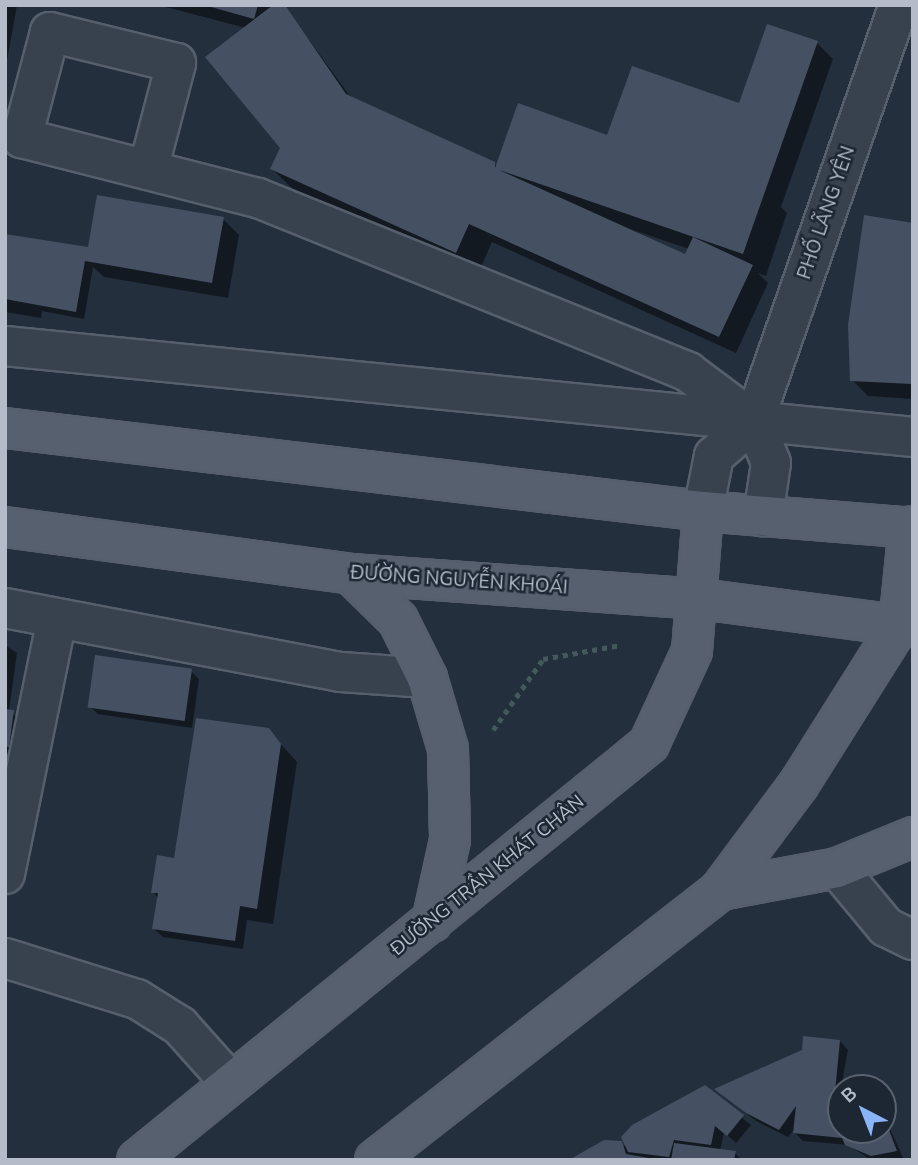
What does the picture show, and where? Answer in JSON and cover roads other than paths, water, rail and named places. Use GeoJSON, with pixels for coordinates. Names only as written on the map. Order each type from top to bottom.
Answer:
{"type":"FeatureCollection","features":[{"type":"Feature","properties":{"kind":"main road"},"geometry":{"type":"LineString","coordinates":[[5,428],[703,511],[911,527],[906,626],[799,784],[720,890],[375,1160]]}},
{"type":"Feature","properties":{"kind":"main road","name":"ĐƯỜNG TRẦN KHÁT CHÂN"},"geometry":{"type":"LineString","coordinates":[[137,1160],[649,744],[692,651],[699,598],[703,511]]}},
{"type":"Feature","properties":{"kind":"main road","name":"ĐƯỜNG NGUYỄN KHOÁI"},"geometry":{"type":"LineString","coordinates":[[5,527],[351,574],[699,598],[906,626]]}},
{"type":"Feature","properties":{"kind":"main road"},"geometry":{"type":"LineString","coordinates":[[351,574],[398,620],[427,678],[448,749],[450,840],[432,922]]}},
{"type":"Feature","properties":{"kind":"main road"},"geometry":{"type":"LineString","coordinates":[[720,890],[837,869],[913,837]]}},
{"type":"Feature","properties":{"kind":"street","name":"PHỐ LÃNG YÊN"},"geometry":{"type":"LineString","coordinates":[[703,511],[714,456],[754,421],[899,5]]}},
{"type":"Feature","properties":{"kind":"street"},"geometry":{"type":"LineString","coordinates":[[148,170],[258,198],[688,372],[754,421],[771,463],[763,516]]}},
{"type":"Feature","properties":{"kind":"street"},"geometry":{"type":"LineString","coordinates":[[5,346],[913,437]]}},
{"type":"Feature","properties":{"kind":"street"},"geometry":{"type":"LineString","coordinates":[[5,608],[341,672],[427,678]]}},
{"type":"Feature","properties":{"kind":"street"},"geometry":{"type":"LineString","coordinates":[[5,874],[57,618]]}},
{"type":"Feature","properties":{"kind":"street"},"geometry":{"type":"LineString","coordinates":[[837,869],[886,927],[913,940]]}},
{"type":"Feature","properties":{"kind":"street"},"geometry":{"type":"LineString","coordinates":[[5,958],[136,999],[180,1026],[231,1083]]}}]}
